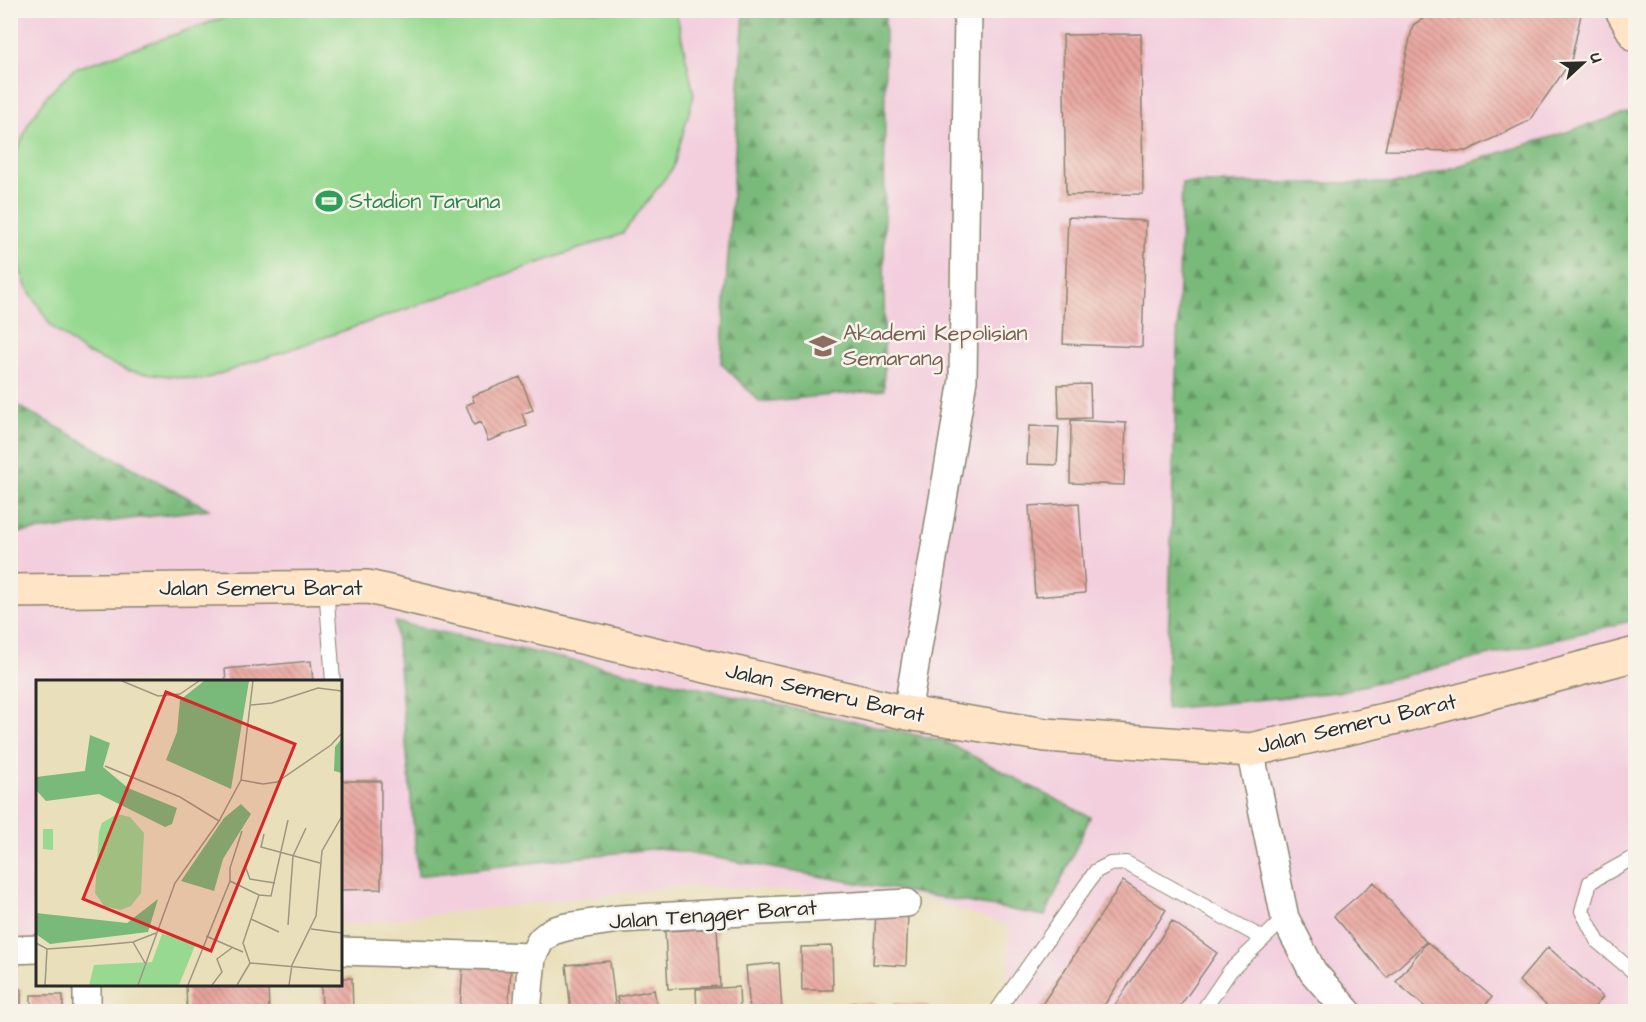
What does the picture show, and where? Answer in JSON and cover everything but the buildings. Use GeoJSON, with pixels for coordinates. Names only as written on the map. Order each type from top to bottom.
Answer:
{"type":"FeatureCollection","features":[{"type":"Feature","properties":{"kind":"street"},"geometry":{"type":"LineString","coordinates":[[907,713],[963,380],[968,10]]}},
{"type":"Feature","properties":{"kind":"street"},"geometry":{"type":"LineString","coordinates":[[1622,10],[1635,35]]}},
{"type":"Feature","properties":{"kind":"street","name":"Jalan Semeru Barat"},"geometry":{"type":"LineString","coordinates":[[10,591],[326,585],[368,587],[907,713],[1046,735],[1250,750],[1402,716],[1635,654]]}},
{"type":"Feature","properties":{"kind":"street"},"geometry":{"type":"LineString","coordinates":[[1250,750],[1285,918],[1313,972],[1348,1011]]}},
{"type":"Feature","properties":{"kind":"street","name":"Jalan Tengger Barat"},"geometry":{"type":"LineString","coordinates":[[532,957],[541,940],[552,931],[619,919],[907,903]]}},
{"type":"Feature","properties":{"kind":"street"},"geometry":{"type":"LineString","coordinates":[[10,950],[36,949]]}},
{"type":"Feature","properties":{"kind":"street"},"geometry":{"type":"LineString","coordinates":[[342,951],[532,957],[527,1011]]}},
{"type":"Feature","properties":{"kind":"street"},"geometry":{"type":"LineString","coordinates":[[87,986],[87,1011]]}},
{"type":"Feature","properties":{"kind":"lane"},"geometry":{"type":"LineString","coordinates":[[326,585],[333,680]]}},
{"type":"Feature","properties":{"kind":"lane"},"geometry":{"type":"LineString","coordinates":[[1635,860],[1629,860],[1590,882],[1582,911],[1598,942],[1635,974]]}},
{"type":"Feature","properties":{"kind":"lane"},"geometry":{"type":"LineString","coordinates":[[996,1011],[1096,872],[1110,864],[1126,863],[1262,938]]}},
{"type":"Feature","properties":{"kind":"lane"},"geometry":{"type":"LineString","coordinates":[[1202,1011],[1230,970],[1285,918]]}},
{"type":"Feature","properties":{"kind":"shaded area","name":"Akademi Kepolisian Semarang"},"geometry":{"type":"Polygon","coordinates":[[[10,11],[1635,11],[1635,1011],[1008,1011],[1009,926],[918,896],[685,886],[342,925],[342,680],[36,680],[36,939],[11,940],[10,11]]]}},
{"type":"Feature","properties":{"kind":"green space","name":"Stadion Taruna"},"geometry":{"type":"Polygon","coordinates":[[[246,10],[676,11],[694,95],[673,168],[622,234],[202,380],[129,371],[84,352],[51,326],[26,286],[10,235],[11,168],[28,124],[47,96],[74,69],[246,10]]]}},
{"type":"Feature","properties":{"kind":"green space"},"geometry":{"type":"Polygon","coordinates":[[[744,11],[885,11],[884,390],[760,402],[721,363],[744,11]]]}},
{"type":"Feature","properties":{"kind":"green space"},"geometry":{"type":"Polygon","coordinates":[[[1627,113],[1636,117],[1635,620],[1337,692],[1166,709],[1182,183],[1403,183],[1627,113]]]}},
{"type":"Feature","properties":{"kind":"green space"},"geometry":{"type":"Polygon","coordinates":[[[11,402],[209,509],[11,534],[11,402]]]}},
{"type":"Feature","properties":{"kind":"green space"},"geometry":{"type":"Polygon","coordinates":[[[395,622],[944,741],[1090,817],[1045,916],[659,848],[418,876],[395,622]]]}},
{"type":"Feature","properties":{"kind":"place","name":"Stadion Taruna"},"geometry":{"type":"Point","coordinates":[329,201]}},
{"type":"Feature","properties":{"kind":"place","name":"Akademi Kepolisian Semarang"},"geometry":{"type":"Point","coordinates":[823,346]}}]}
